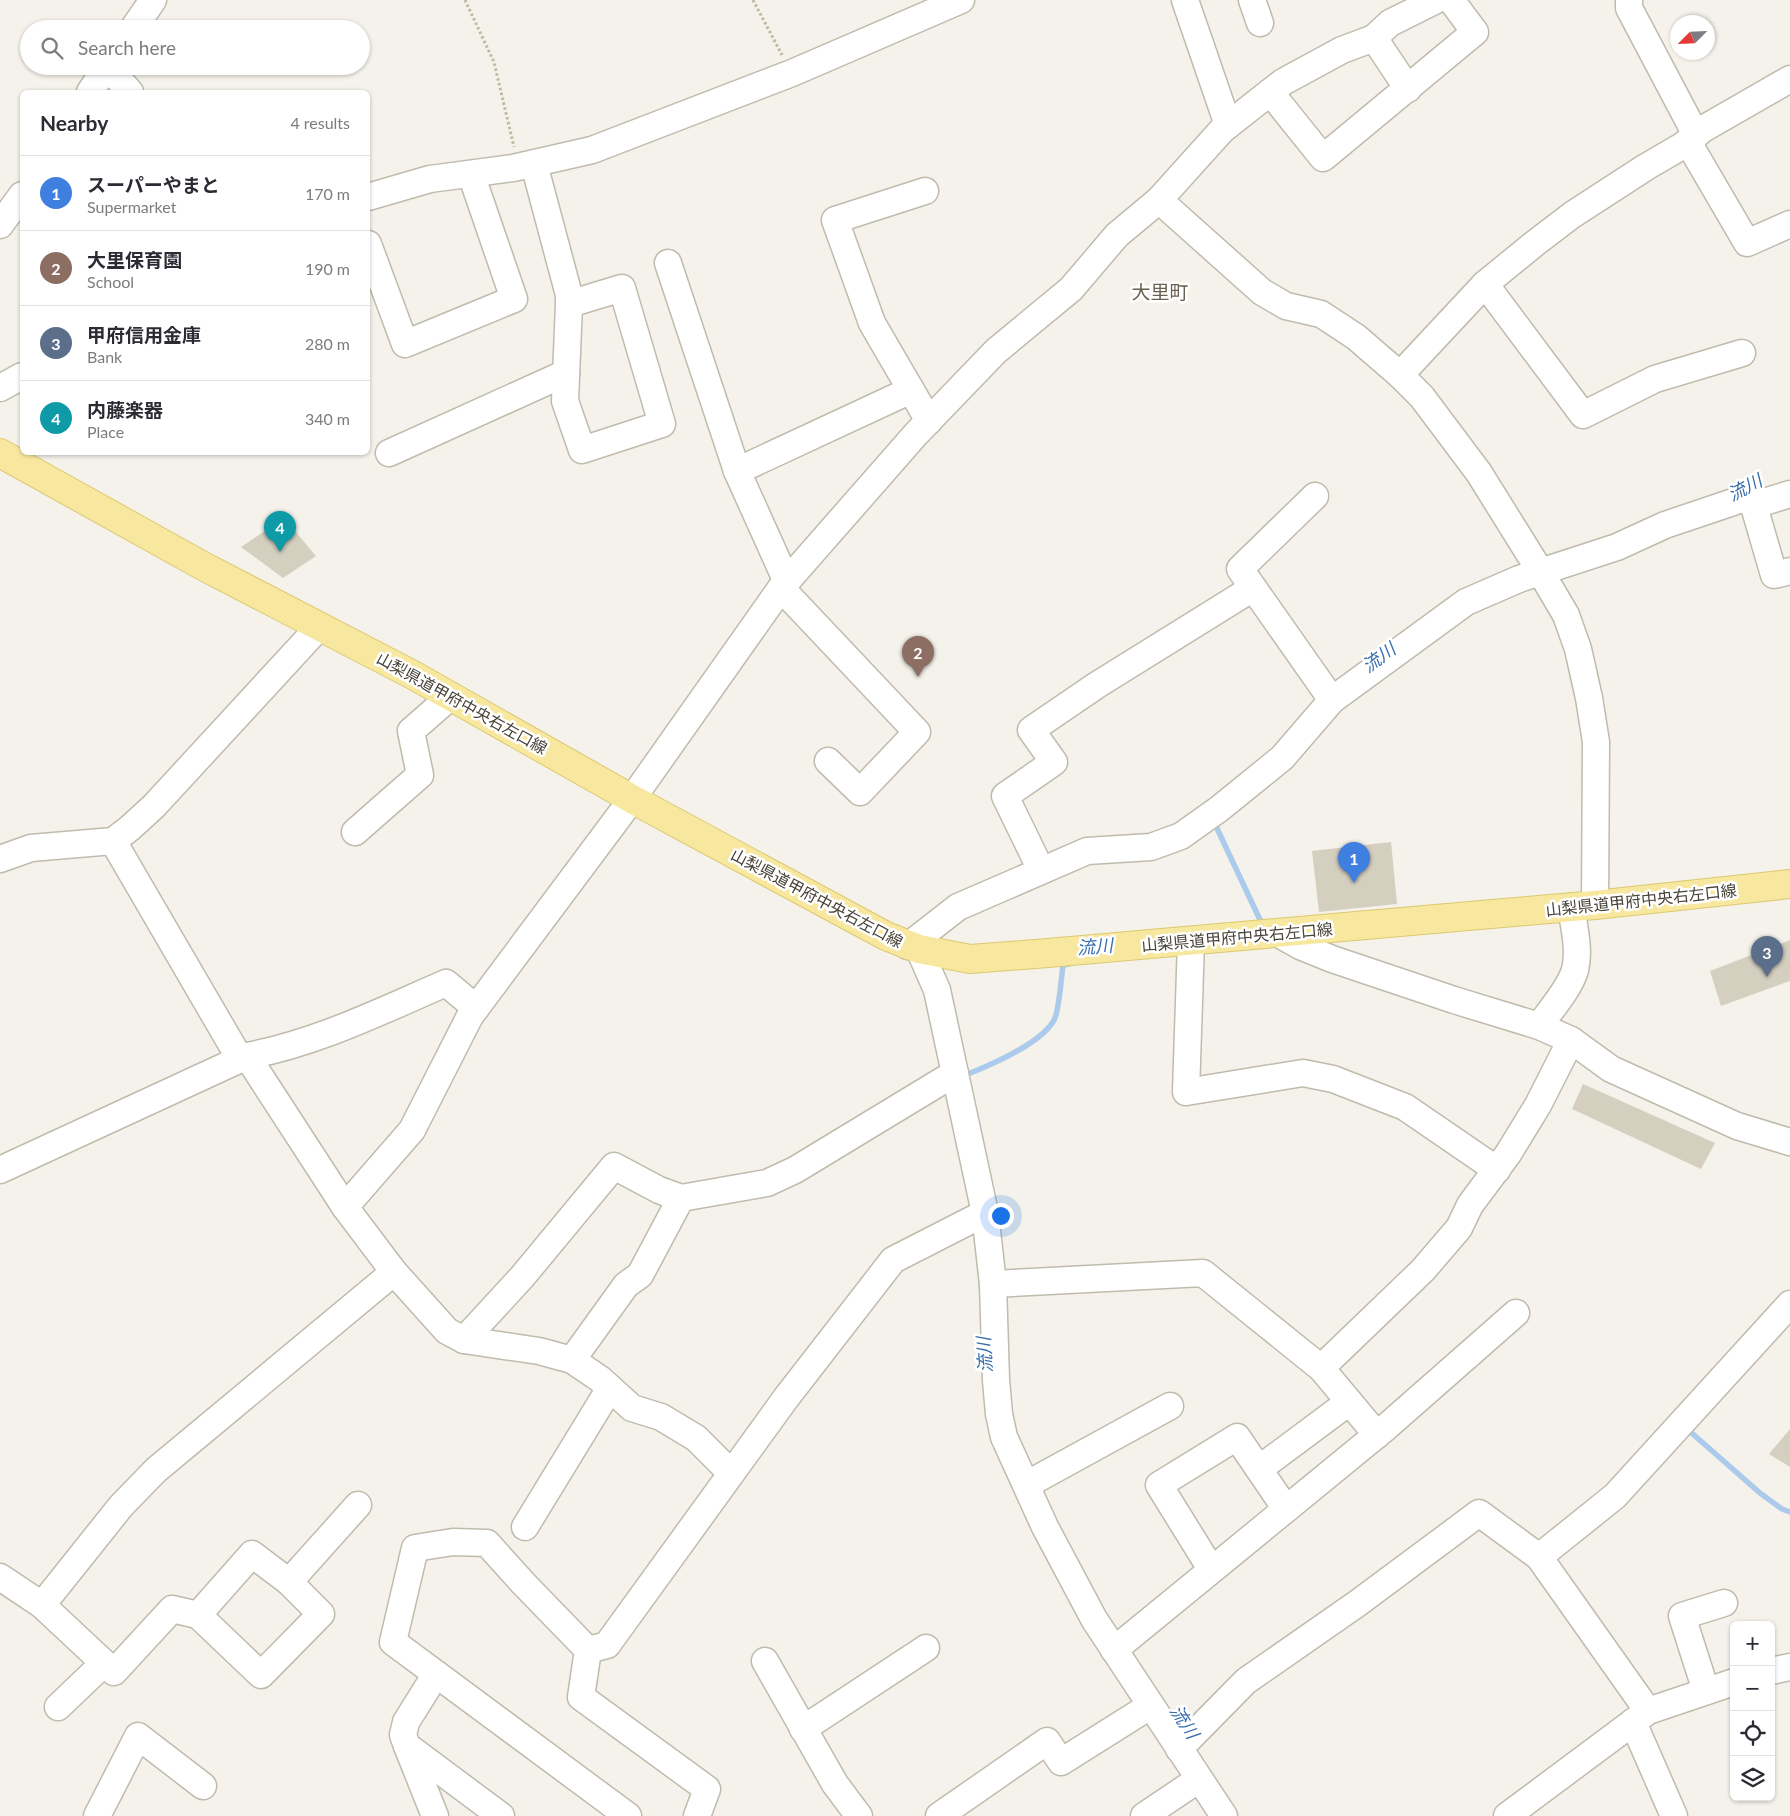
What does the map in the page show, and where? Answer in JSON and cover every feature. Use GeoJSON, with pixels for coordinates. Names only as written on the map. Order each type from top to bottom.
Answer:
{"type":"FeatureCollection","features":[{"type":"Feature","properties":{"kind":"main road","name":"山梨県道甲府中央右左口線"},"geometry":{"type":"LineString","coordinates":[[0,453],[158,541],[451,696],[632,799],[886,936],[913,948],[970,959],[1191,950],[1241,936],[1583,906],[1790,884]]}},
{"type":"Feature","properties":{"kind":"street"},"geometry":{"type":"LineString","coordinates":[[139,20],[153,0]]}},
{"type":"Feature","properties":{"kind":"street"},"geometry":{"type":"LineString","coordinates":[[370,196],[430,179],[527,166],[592,150],[792,73],[961,0]]}},
{"type":"Feature","properties":{"kind":"street"},"geometry":{"type":"LineString","coordinates":[[1185,0],[1228,125]]}},
{"type":"Feature","properties":{"kind":"street"},"geometry":{"type":"LineString","coordinates":[[345,1207],[412,1130],[470,1016],[632,799],[784,585],[929,421],[996,350],[1071,289],[1117,235],[1159,200],[1228,125],[1283,82],[1342,50],[1374,38],[1390,23],[1436,0]]}},
{"type":"Feature","properties":{"kind":"street"},"geometry":{"type":"LineString","coordinates":[[1270,92],[1323,158],[1475,32],[1451,0]]}},
{"type":"Feature","properties":{"kind":"street"},"geometry":{"type":"LineString","coordinates":[[1634,3],[1692,138],[1747,243],[1790,224]]}},
{"type":"Feature","properties":{"kind":"street"},"geometry":{"type":"LineString","coordinates":[[1374,38],[1408,89]]}},
{"type":"Feature","properties":{"kind":"street"},"geometry":{"type":"LineString","coordinates":[[91,90],[101,75]]}},
{"type":"Feature","properties":{"kind":"street"},"geometry":{"type":"LineString","coordinates":[[115,75],[128,90]]}},
{"type":"Feature","properties":{"kind":"street"},"geometry":{"type":"LineString","coordinates":[[1400,375],[1485,284],[1572,215],[1704,129],[1790,79]]}},
{"type":"Feature","properties":{"kind":"street"},"geometry":{"type":"LineString","coordinates":[[527,166],[569,295],[566,402],[582,450],[662,424],[622,288],[569,304]]}},
{"type":"Feature","properties":{"kind":"street"},"geometry":{"type":"LineString","coordinates":[[370,249],[405,344],[514,299],[471,174]]}},
{"type":"Feature","properties":{"kind":"street"},"geometry":{"type":"LineString","coordinates":[[925,191],[836,220],[872,323],[929,421]]}},
{"type":"Feature","properties":{"kind":"street"},"geometry":{"type":"LineString","coordinates":[[0,224],[20,198]]}},
{"type":"Feature","properties":{"kind":"street"},"geometry":{"type":"LineString","coordinates":[[1159,200],[1262,292],[1286,306],[1321,314],[1356,337],[1422,396],[1479,473],[1566,614],[1578,649],[1596,742],[1583,906],[1576,942],[1575,970],[1563,994],[1539,1026]]}},
{"type":"Feature","properties":{"kind":"street"},"geometry":{"type":"LineString","coordinates":[[668,263],[737,471],[784,585],[917,732],[860,792],[828,761]]}},
{"type":"Feature","properties":{"kind":"street"},"geometry":{"type":"LineString","coordinates":[[1485,284],[1583,415],[1654,378],[1742,353]]}},
{"type":"Feature","properties":{"kind":"street"},"geometry":{"type":"LineString","coordinates":[[389,453],[566,373]]}},
{"type":"Feature","properties":{"kind":"street"},"geometry":{"type":"LineString","coordinates":[[0,388],[20,377]]}},
{"type":"Feature","properties":{"kind":"street"},"geometry":{"type":"LineString","coordinates":[[737,471],[912,390]]}},
{"type":"Feature","properties":{"kind":"street"},"geometry":{"type":"LineString","coordinates":[[1754,505],[1790,494]]}},
{"type":"Feature","properties":{"kind":"street"},"geometry":{"type":"LineString","coordinates":[[1315,496],[1240,570],[1332,700]]}},
{"type":"Feature","properties":{"kind":"street"},"geometry":{"type":"LineString","coordinates":[[1224,1816],[1094,1619],[1045,1527],[1004,1437],[996,1380],[993,1284],[985,1213],[936,990],[913,948],[958,907],[1041,870],[1087,851],[1151,847],[1181,836],[1220,809],[1282,758],[1332,700],[1466,602],[1540,571],[1617,548],[1666,525],[1751,496],[1774,575],[1790,571]]}},
{"type":"Feature","properties":{"kind":"street"},"geometry":{"type":"LineString","coordinates":[[1041,870],[1005,796],[1054,762],[1031,730],[1098,685],[1253,588]]}},
{"type":"Feature","properties":{"kind":"street"},"geometry":{"type":"LineString","coordinates":[[0,860],[31,848],[113,841],[154,806],[319,627]]}},
{"type":"Feature","properties":{"kind":"street"},"geometry":{"type":"LineString","coordinates":[[355,832],[420,774],[411,731],[451,696]]}},
{"type":"Feature","properties":{"kind":"street"},"geometry":{"type":"LineString","coordinates":[[113,841],[244,1058],[345,1207],[394,1272],[447,1332],[464,1340],[540,1351],[572,1360],[610,1388],[632,1408],[662,1417],[696,1438],[731,1473]]}},
{"type":"Feature","properties":{"kind":"street"},"geometry":{"type":"LineString","coordinates":[[1274,933],[1332,959],[1539,1026],[1571,1040],[1611,1069],[1737,1126],[1790,1142]]}},
{"type":"Feature","properties":{"kind":"street"},"geometry":{"type":"LineString","coordinates":[[1191,950],[1186,1092],[1303,1073],[1333,1079],[1405,1107],[1497,1170]]}},
{"type":"Feature","properties":{"kind":"street"},"geometry":{"type":"LineString","coordinates":[[0,1170],[244,1058],[279,1050],[317,1038],[446,983],[476,1008]]}},
{"type":"Feature","properties":{"kind":"street"},"geometry":{"type":"LineString","coordinates":[[1321,1368],[1424,1270],[1459,1228],[1470,1205],[1497,1170],[1538,1106],[1571,1040]]}},
{"type":"Feature","properties":{"kind":"street"},"geometry":{"type":"LineString","coordinates":[[464,1340],[522,1277],[614,1166],[659,1190],[681,1198],[767,1182],[794,1170],[955,1073]]}},
{"type":"Feature","properties":{"kind":"street"},"geometry":{"type":"LineString","coordinates":[[572,1360],[626,1285],[640,1275],[681,1198]]}},
{"type":"Feature","properties":{"kind":"street"},"geometry":{"type":"LineString","coordinates":[[588,1650],[607,1645],[786,1398],[893,1260],[985,1213]]}},
{"type":"Feature","properties":{"kind":"street"},"geometry":{"type":"LineString","coordinates":[[42,1605],[121,1506],[156,1470],[394,1272]]}},
{"type":"Feature","properties":{"kind":"street"},"geometry":{"type":"LineString","coordinates":[[993,1284],[1202,1273],[1321,1368],[1377,1435]]}},
{"type":"Feature","properties":{"kind":"street"},"geometry":{"type":"LineString","coordinates":[[1539,1556],[1615,1496],[1790,1304]]}},
{"type":"Feature","properties":{"kind":"street"},"geometry":{"type":"LineString","coordinates":[[1114,1650],[1377,1435],[1516,1313]]}},
{"type":"Feature","properties":{"kind":"street"},"geometry":{"type":"LineString","coordinates":[[525,1527],[610,1388]]}},
{"type":"Feature","properties":{"kind":"street"},"geometry":{"type":"LineString","coordinates":[[1259,1469],[1349,1402]]}},
{"type":"Feature","properties":{"kind":"street"},"geometry":{"type":"LineString","coordinates":[[1026,1485],[1170,1406]]}},
{"type":"Feature","properties":{"kind":"street"},"geometry":{"type":"LineString","coordinates":[[1211,1569],[1159,1485],[1237,1437],[1286,1509]]}},
{"type":"Feature","properties":{"kind":"street"},"geometry":{"type":"LineString","coordinates":[[289,1582],[358,1505]]}},
{"type":"Feature","properties":{"kind":"street"},"geometry":{"type":"LineString","coordinates":[[1179,1749],[1246,1681],[1358,1603],[1479,1513],[1539,1556],[1641,1716],[1674,1816]]}},
{"type":"Feature","properties":{"kind":"street"},"geometry":{"type":"LineString","coordinates":[[588,1650],[487,1543],[453,1542],[415,1548],[393,1642],[628,1816]]}},
{"type":"Feature","properties":{"kind":"street"},"geometry":{"type":"LineString","coordinates":[[0,1577],[42,1605],[114,1672],[172,1609],[198,1615],[261,1674],[321,1614],[289,1582],[252,1554],[198,1615]]}},
{"type":"Feature","properties":{"kind":"street"},"geometry":{"type":"LineString","coordinates":[[1706,1691],[1682,1616],[1724,1603]]}},
{"type":"Feature","properties":{"kind":"street"},"geometry":{"type":"LineString","coordinates":[[803,1728],[926,1648]]}},
{"type":"Feature","properties":{"kind":"street"},"geometry":{"type":"LineString","coordinates":[[588,1650],[581,1697],[707,1789],[697,1816]]}},
{"type":"Feature","properties":{"kind":"street"},"geometry":{"type":"LineString","coordinates":[[765,1661],[835,1784],[859,1816]]}},
{"type":"Feature","properties":{"kind":"street"},"geometry":{"type":"LineString","coordinates":[[58,1707],[104,1663]]}},
{"type":"Feature","properties":{"kind":"street"},"geometry":{"type":"LineString","coordinates":[[1775,1670],[1790,1667]]}},
{"type":"Feature","properties":{"kind":"street"},"geometry":{"type":"LineString","coordinates":[[435,1816],[403,1735],[406,1722],[436,1674]]}},
{"type":"Feature","properties":{"kind":"street"},"geometry":{"type":"LineString","coordinates":[[1507,1816],[1641,1716],[1730,1683]]}},
{"type":"Feature","properties":{"kind":"street"},"geometry":{"type":"LineString","coordinates":[[939,1816],[1047,1741],[1062,1762],[1150,1706]]}},
{"type":"Feature","properties":{"kind":"street"},"geometry":{"type":"LineString","coordinates":[[97,1816],[138,1736],[203,1786]]}},
{"type":"Feature","properties":{"kind":"street"},"geometry":{"type":"LineString","coordinates":[[407,1746],[501,1816]]}},
{"type":"Feature","properties":{"kind":"street"},"geometry":{"type":"LineString","coordinates":[[1144,1816],[1199,1779]]}},
{"type":"Feature","properties":{"kind":"path"},"geometry":{"type":"LineString","coordinates":[[466,0],[494,62],[527,166]]}},
{"type":"Feature","properties":{"kind":"path"},"geometry":{"type":"LineString","coordinates":[[753,0],[792,73]]}},
{"type":"Feature","properties":{"kind":"building"},"geometry":{"type":"Polygon","coordinates":[[[284,518],[316,556],[283,578],[241,547],[284,518]]]}},
{"type":"Feature","properties":{"kind":"building"},"geometry":{"type":"Polygon","coordinates":[[[1391,842],[1397,904],[1319,912],[1312,851],[1391,842]]]}},
{"type":"Feature","properties":{"kind":"building"},"geometry":{"type":"Polygon","coordinates":[[[1790,940],[1790,981],[1721,1006],[1710,971],[1790,940]]]}},
{"type":"Feature","properties":{"kind":"building"},"geometry":{"type":"Polygon","coordinates":[[[1583,1084],[1715,1143],[1701,1169],[1572,1109],[1583,1084]]]}},
{"type":"Feature","properties":{"kind":"building"},"geometry":{"type":"Polygon","coordinates":[[[1790,1429],[1790,1467],[1769,1454],[1790,1429]]]}},
{"type":"Feature","properties":{"kind":"waterway","name":"流川"},"geometry":{"type":"LineString","coordinates":[[1216,821],[1214,822],[1262,924],[1261,927]]}},
{"type":"Feature","properties":{"kind":"waterway","name":"流川"},"geometry":{"type":"LineString","coordinates":[[963,1076],[1016,1052],[1042,1034],[1051,1025],[1056,1015],[1063,965],[1069,964]]}},
{"type":"Feature","properties":{"kind":"waterway"},"geometry":{"type":"LineString","coordinates":[[1686,1428],[1760,1493],[1782,1509],[1790,1512]]}},
{"type":"Feature","properties":{"kind":"place","name":"内藤楽器"},"geometry":{"type":"Point","coordinates":[280,552]}},
{"type":"Feature","properties":{"kind":"place","name":"大里保育園"},"geometry":{"type":"Point","coordinates":[918,677]}},
{"type":"Feature","properties":{"kind":"place","name":"スーパーやまと"},"geometry":{"type":"Point","coordinates":[1354,883]}},
{"type":"Feature","properties":{"kind":"place","name":"甲府信用金庫"},"geometry":{"type":"Point","coordinates":[1767,977]}},
{"type":"Feature","properties":{"kind":"district","name":"大里町"},"geometry":{"type":"Point","coordinates":[1160,292]}}]}
